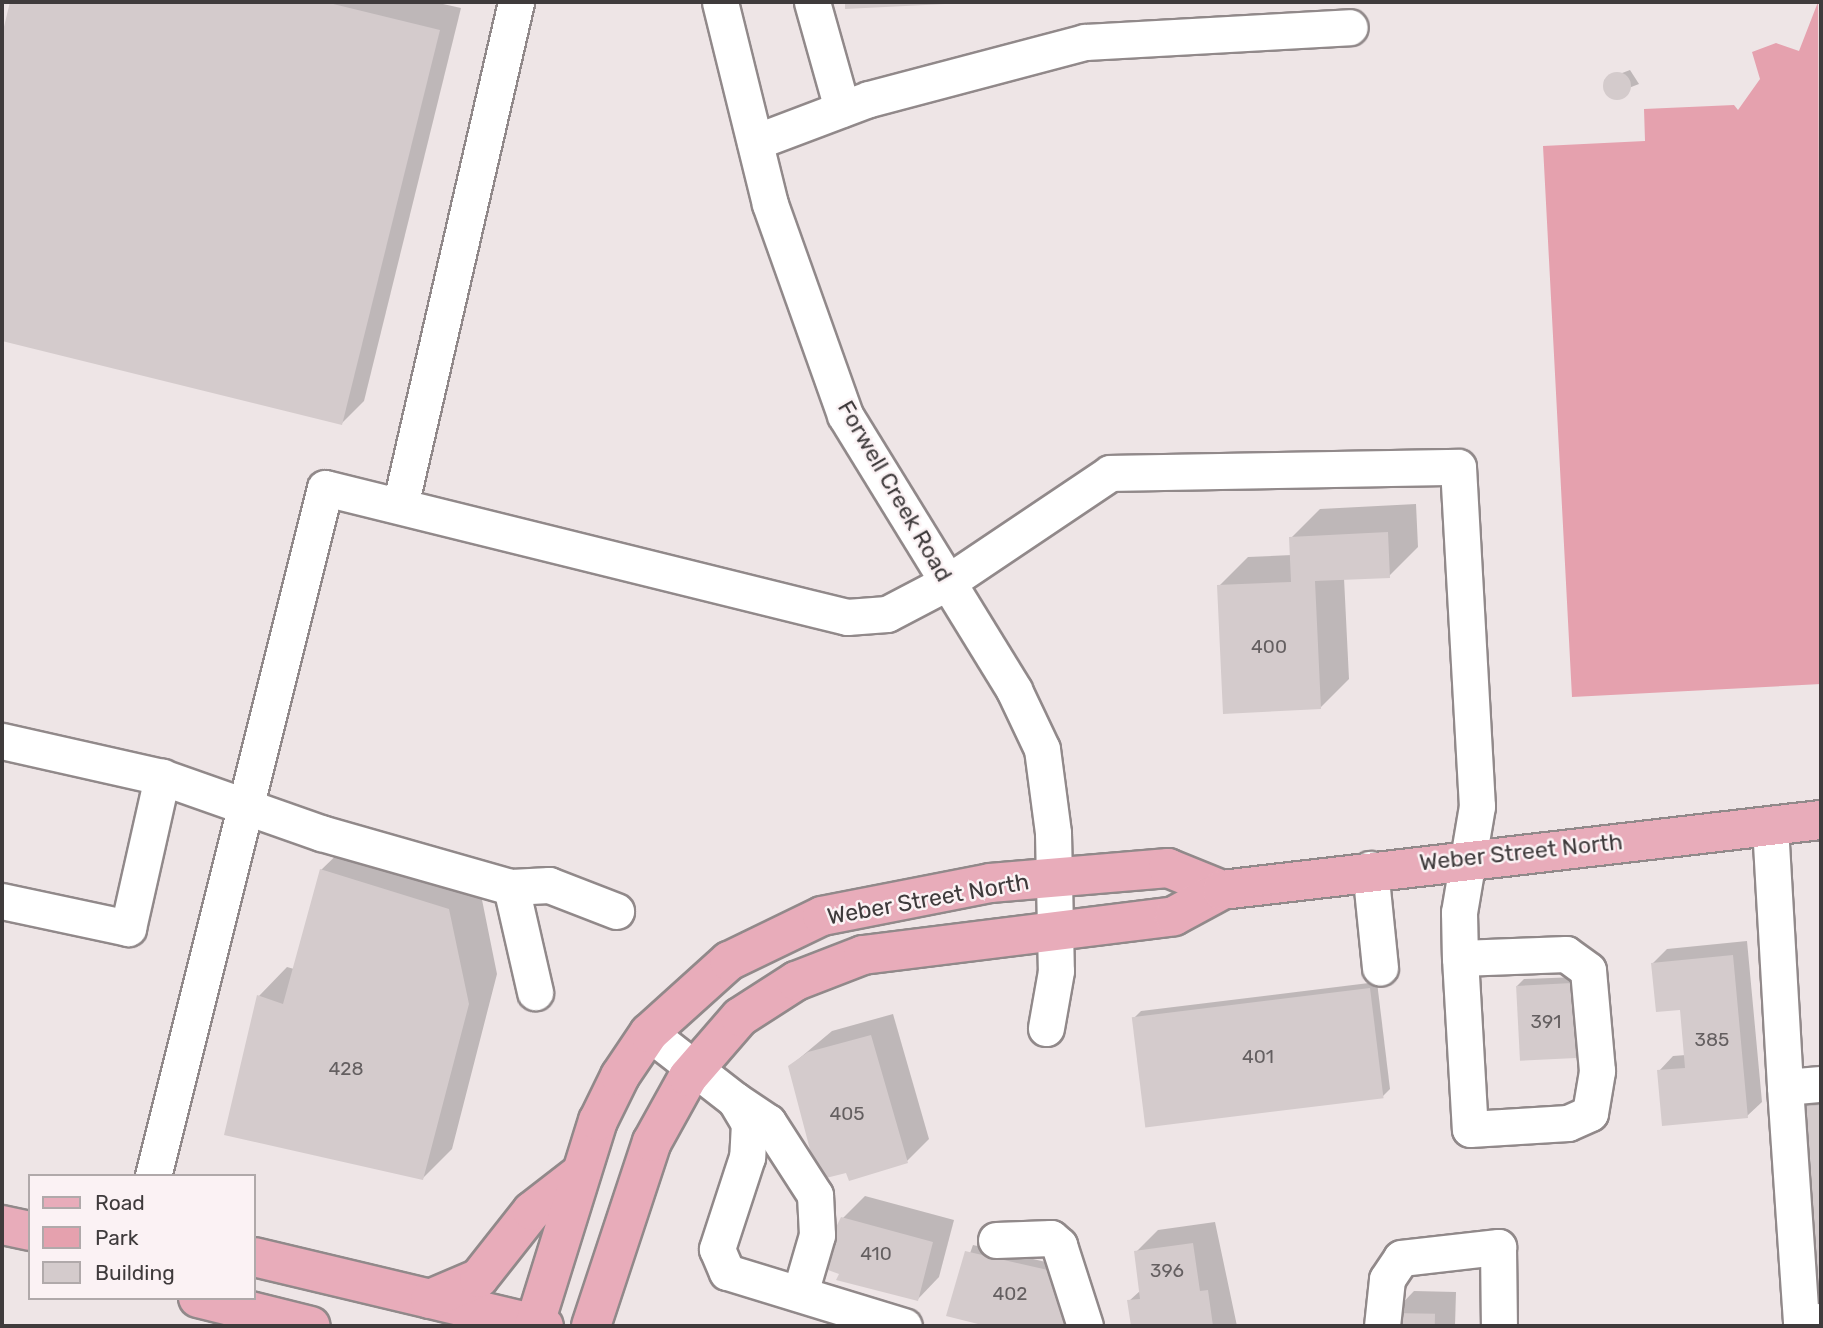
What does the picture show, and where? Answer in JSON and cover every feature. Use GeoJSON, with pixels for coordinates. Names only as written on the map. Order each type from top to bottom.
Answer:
{"type":"FeatureCollection","features":[{"type":"Feature","properties":{"kind":"main road","name":"Weber Street North"},"geometry":{"type":"LineString","coordinates":[[591,1326],[652,1142],[695,1068],[740,1017],[796,981],[852,960],[1174,916],[1222,890],[1370,869],[1821,820]]}},
{"type":"Feature","properties":{"kind":"main road","name":"Weber Street North"},"geometry":{"type":"LineString","coordinates":[[537,1325],[581,1172],[620,1076],[649,1032],[729,961],[822,916],[990,883],[1168,868],[1222,890]]}},
{"type":"Feature","properties":{"kind":"main road"},"geometry":{"type":"LineString","coordinates":[[430,1299],[479,1278],[532,1211],[581,1172]]}},
{"type":"Feature","properties":{"kind":"main road"},"geometry":{"type":"LineString","coordinates":[[2,1225],[28,1231]]}},
{"type":"Feature","properties":{"kind":"main road"},"geometry":{"type":"LineString","coordinates":[[256,1257],[537,1325]]}},
{"type":"Feature","properties":{"kind":"main road"},"geometry":{"type":"LineString","coordinates":[[206,1300],[311,1326]]}},
{"type":"Feature","properties":{"kind":"street"},"geometry":{"type":"LineString","coordinates":[[400,506],[516,2]]}},
{"type":"Feature","properties":{"kind":"street","name":"Forwell Creek Road"},"geometry":{"type":"LineString","coordinates":[[720,2],[770,204],[845,415],[948,582],[1042,749],[1056,931],[1046,1028]]}},
{"type":"Feature","properties":{"kind":"street"},"geometry":{"type":"LineString","coordinates":[[812,2],[842,109]]}},
{"type":"Feature","properties":{"kind":"street"},"geometry":{"type":"LineString","coordinates":[[755,142],[842,109],[971,68],[1085,41],[1350,27]]}},
{"type":"Feature","properties":{"kind":"street"},"geometry":{"type":"LineString","coordinates":[[153,1174],[325,488],[847,617],[887,614],[948,582],[1110,473],[1458,467],[1477,806],[1468,858],[1460,958],[1470,1129],[1579,1120],[1590,1113],[1597,1071],[1588,970],[1580,961],[1566,954],[1460,958]]}},
{"type":"Feature","properties":{"kind":"street"},"geometry":{"type":"LineString","coordinates":[[2,741],[162,776],[246,801],[321,833],[511,887],[549,885],[616,911]]}},
{"type":"Feature","properties":{"kind":"street"},"geometry":{"type":"LineString","coordinates":[[2,901],[128,928],[162,776]]}},
{"type":"Feature","properties":{"kind":"street"},"geometry":{"type":"LineString","coordinates":[[1770,826],[1801,1322],[1821,1321]]}},
{"type":"Feature","properties":{"kind":"street"},"geometry":{"type":"LineString","coordinates":[[1370,869],[1380,967]]}},
{"type":"Feature","properties":{"kind":"street"},"geometry":{"type":"LineString","coordinates":[[511,887],[535,992]]}},
{"type":"Feature","properties":{"kind":"street"},"geometry":{"type":"LineString","coordinates":[[649,1032],[775,1130],[815,1195],[817,1234],[800,1293]]}},
{"type":"Feature","properties":{"kind":"street"},"geometry":{"type":"LineString","coordinates":[[1785,1087],[1821,1084]]}},
{"type":"Feature","properties":{"kind":"street"},"geometry":{"type":"LineString","coordinates":[[735,1100],[749,1123],[749,1143],[718,1261],[727,1272],[904,1326]]}},
{"type":"Feature","properties":{"kind":"street"},"geometry":{"type":"LineString","coordinates":[[996,1240],[1051,1238],[1059,1245],[1085,1326]]}},
{"type":"Feature","properties":{"kind":"street"},"geometry":{"type":"LineString","coordinates":[[1382,1326],[1387,1279],[1401,1258],[1498,1248],[1499,1326]]}},
{"type":"Feature","properties":{"kind":"green space"},"geometry":{"type":"Polygon","coordinates":[[[1818,2],[1821,684],[1572,697],[1543,146],[1645,141],[1644,109],[1734,105],[1738,110],[1760,79],[1752,52],[1776,43],[1799,51],[1818,2]]]}},
{"type":"Feature","properties":{"kind":"building"},"geometry":{"type":"Polygon","coordinates":[[[10,2],[325,2],[440,30],[342,425],[2,341],[2,35],[10,2]]]}},
{"type":"Feature","properties":{"kind":"building"},"geometry":{"type":"Polygon","coordinates":[[[845,2],[945,2],[945,4],[845,9],[845,2]]]}},
{"type":"Feature","properties":{"kind":"building"},"geometry":{"type":"Polygon","coordinates":[[[1617,72],[1627,76],[1631,86],[1627,96],[1617,100],[1607,96],[1603,86],[1607,76],[1617,72]]]}},
{"type":"Feature","properties":{"kind":"building"},"geometry":{"type":"Polygon","coordinates":[[[1388,532],[1390,578],[1315,581],[1321,709],[1223,714],[1217,585],[1291,582],[1289,537],[1388,532]]]}},
{"type":"Feature","properties":{"kind":"building"},"geometry":{"type":"Polygon","coordinates":[[[320,869],[449,909],[469,1004],[423,1180],[224,1135],[257,995],[283,1004],[320,869]]]}},
{"type":"Feature","properties":{"kind":"building"},"geometry":{"type":"Polygon","coordinates":[[[1733,955],[1748,1118],[1662,1126],[1657,1070],[1685,1068],[1680,1010],[1656,1012],[1651,963],[1733,955]]]}},
{"type":"Feature","properties":{"kind":"building"},"geometry":{"type":"Polygon","coordinates":[[[1572,983],[1576,1058],[1520,1061],[1516,986],[1572,983]]]}},
{"type":"Feature","properties":{"kind":"building"},"geometry":{"type":"Polygon","coordinates":[[[1370,988],[1384,1098],[1145,1127],[1132,1017],[1370,988]]]}},
{"type":"Feature","properties":{"kind":"building"},"geometry":{"type":"Polygon","coordinates":[[[871,1035],[908,1163],[849,1181],[846,1173],[818,1180],[788,1066],[808,1052],[871,1035]]]}},
{"type":"Feature","properties":{"kind":"building"},"geometry":{"type":"Polygon","coordinates":[[[1821,1105],[1821,1300],[1812,1301],[1798,1107],[1821,1105]]]}},
{"type":"Feature","properties":{"kind":"building"},"geometry":{"type":"Polygon","coordinates":[[[841,1217],[933,1242],[918,1301],[836,1280],[839,1274],[817,1266],[841,1217]]]}},
{"type":"Feature","properties":{"kind":"building"},"geometry":{"type":"Polygon","coordinates":[[[1193,1243],[1200,1291],[1208,1290],[1213,1326],[1131,1326],[1127,1300],[1140,1299],[1134,1251],[1193,1243]]]}},
{"type":"Feature","properties":{"kind":"building"},"geometry":{"type":"Polygon","coordinates":[[[965,1251],[1061,1273],[1077,1326],[986,1326],[946,1316],[965,1251]]]}},
{"type":"Feature","properties":{"kind":"building"},"geometry":{"type":"Polygon","coordinates":[[[1390,1313],[1435,1314],[1435,1326],[1390,1326],[1390,1313]]]}}]}
